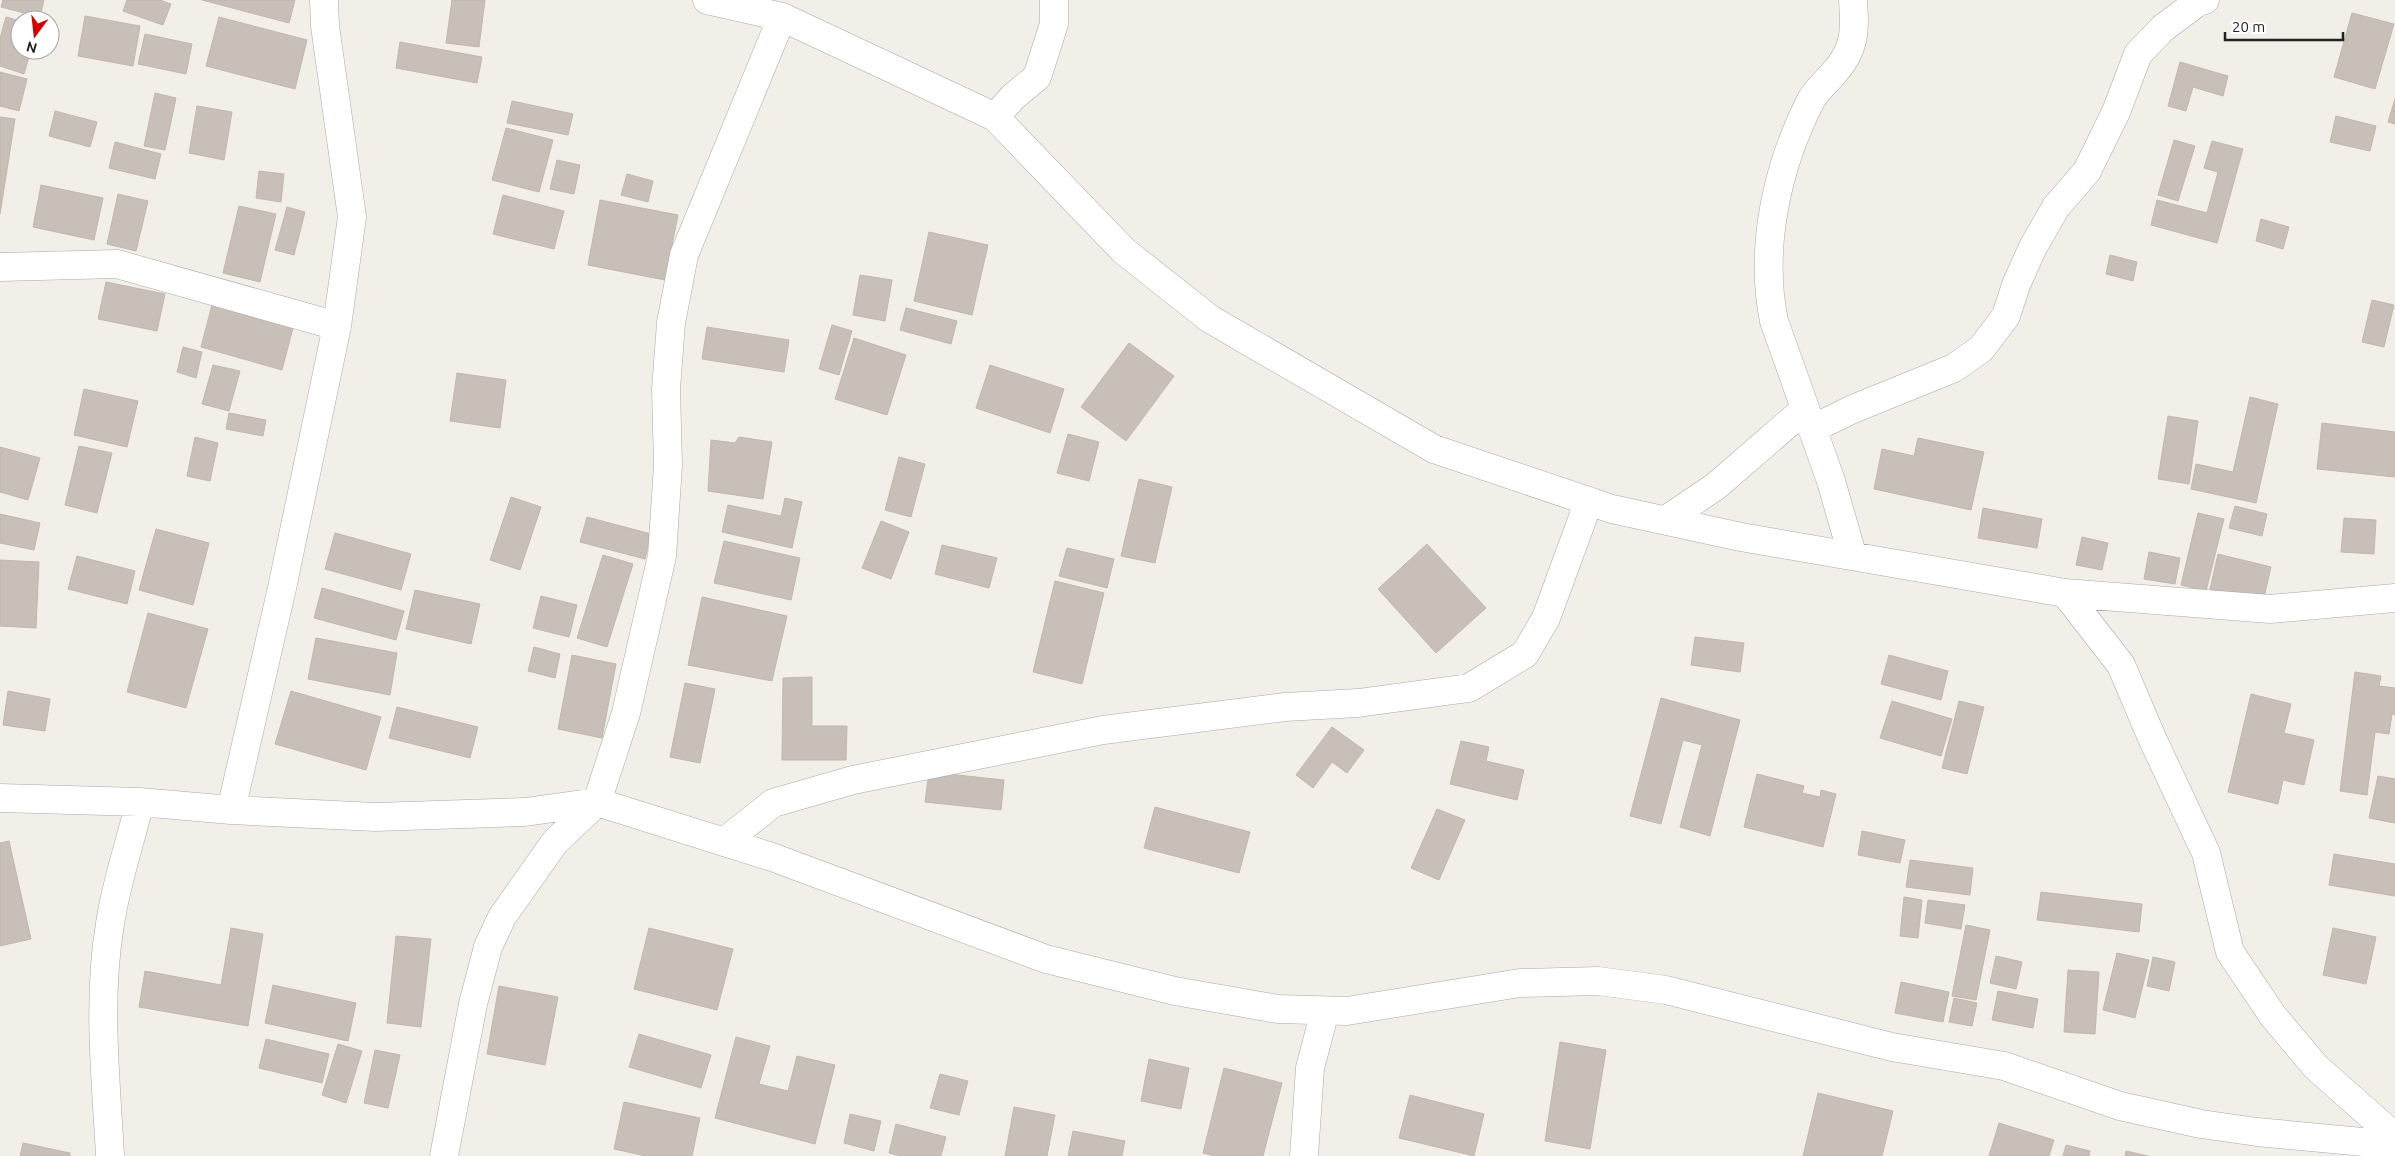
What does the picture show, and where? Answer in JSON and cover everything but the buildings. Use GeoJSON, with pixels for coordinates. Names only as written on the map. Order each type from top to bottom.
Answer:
{"type":"FeatureCollection","features":[{"type":"Feature","properties":{"kind":"street"},"geometry":{"type":"LineString","coordinates":[[231,810],[282,588],[337,326],[352,217],[325,26],[324,0]]}},
{"type":"Feature","properties":{"kind":"street"},"geometry":{"type":"LineString","coordinates":[[707,0],[782,17],[995,117],[1124,251],[1210,319],[1434,449],[1612,509],[1741,537],[1852,554],[2065,593],[2270,609],[2395,598]]}},
{"type":"Feature","properties":{"kind":"street"},"geometry":{"type":"LineString","coordinates":[[995,117],[1013,97],[1037,77],[1054,24],[1054,0]]}},
{"type":"Feature","properties":{"kind":"street"},"geometry":{"type":"LineString","coordinates":[[1852,554],[1831,481],[1774,321],[1768,280],[1770,250],[1783,168],[1793,138],[1813,98],[1846,56],[1856,28],[1853,0]]}},
{"type":"Feature","properties":{"kind":"street"},"geometry":{"type":"LineString","coordinates":[[1666,520],[1809,419],[1853,409],[1954,368],[1981,349],[2006,316],[2016,285],[2033,247],[2056,207],[2087,171],[2116,112],[2138,54],[2162,28],[2198,2],[2205,0]]}},
{"type":"Feature","properties":{"kind":"street"},"geometry":{"type":"LineString","coordinates":[[444,1156],[473,1004],[488,947],[502,917],[555,842],[597,802],[626,713],[662,556],[668,465],[667,380],[671,323],[684,255],[782,17]]}},
{"type":"Feature","properties":{"kind":"street"},"geometry":{"type":"LineString","coordinates":[[0,267],[117,264],[337,326]]}},
{"type":"Feature","properties":{"kind":"street"},"geometry":{"type":"LineString","coordinates":[[724,842],[773,803],[853,780],[1103,730],[1285,707],[1358,703],[1469,688],[1525,654],[1546,618],[1589,500]]}},
{"type":"Feature","properties":{"kind":"street"},"geometry":{"type":"LineString","coordinates":[[2065,593],[2121,665],[2152,738],[2206,853],[2230,952],[2273,1016],[2316,1067],[2395,1137]]}},
{"type":"Feature","properties":{"kind":"street"},"geometry":{"type":"LineString","coordinates":[[0,798],[140,802],[231,810],[376,817],[525,812],[597,802],[772,857],[1046,960],[1175,991],[1278,1009],[1347,1011],[1520,983],[1598,981],[1666,990],[1892,1047],[2004,1066],[2120,1106],[2201,1124],[2257,1132],[2395,1145]]}},
{"type":"Feature","properties":{"kind":"street"},"geometry":{"type":"LineString","coordinates":[[110,1156],[104,1030],[104,981],[110,924],[140,802]]}},
{"type":"Feature","properties":{"kind":"street"},"geometry":{"type":"LineString","coordinates":[[1304,1156],[1310,1068],[1325,1011]]}}]}
